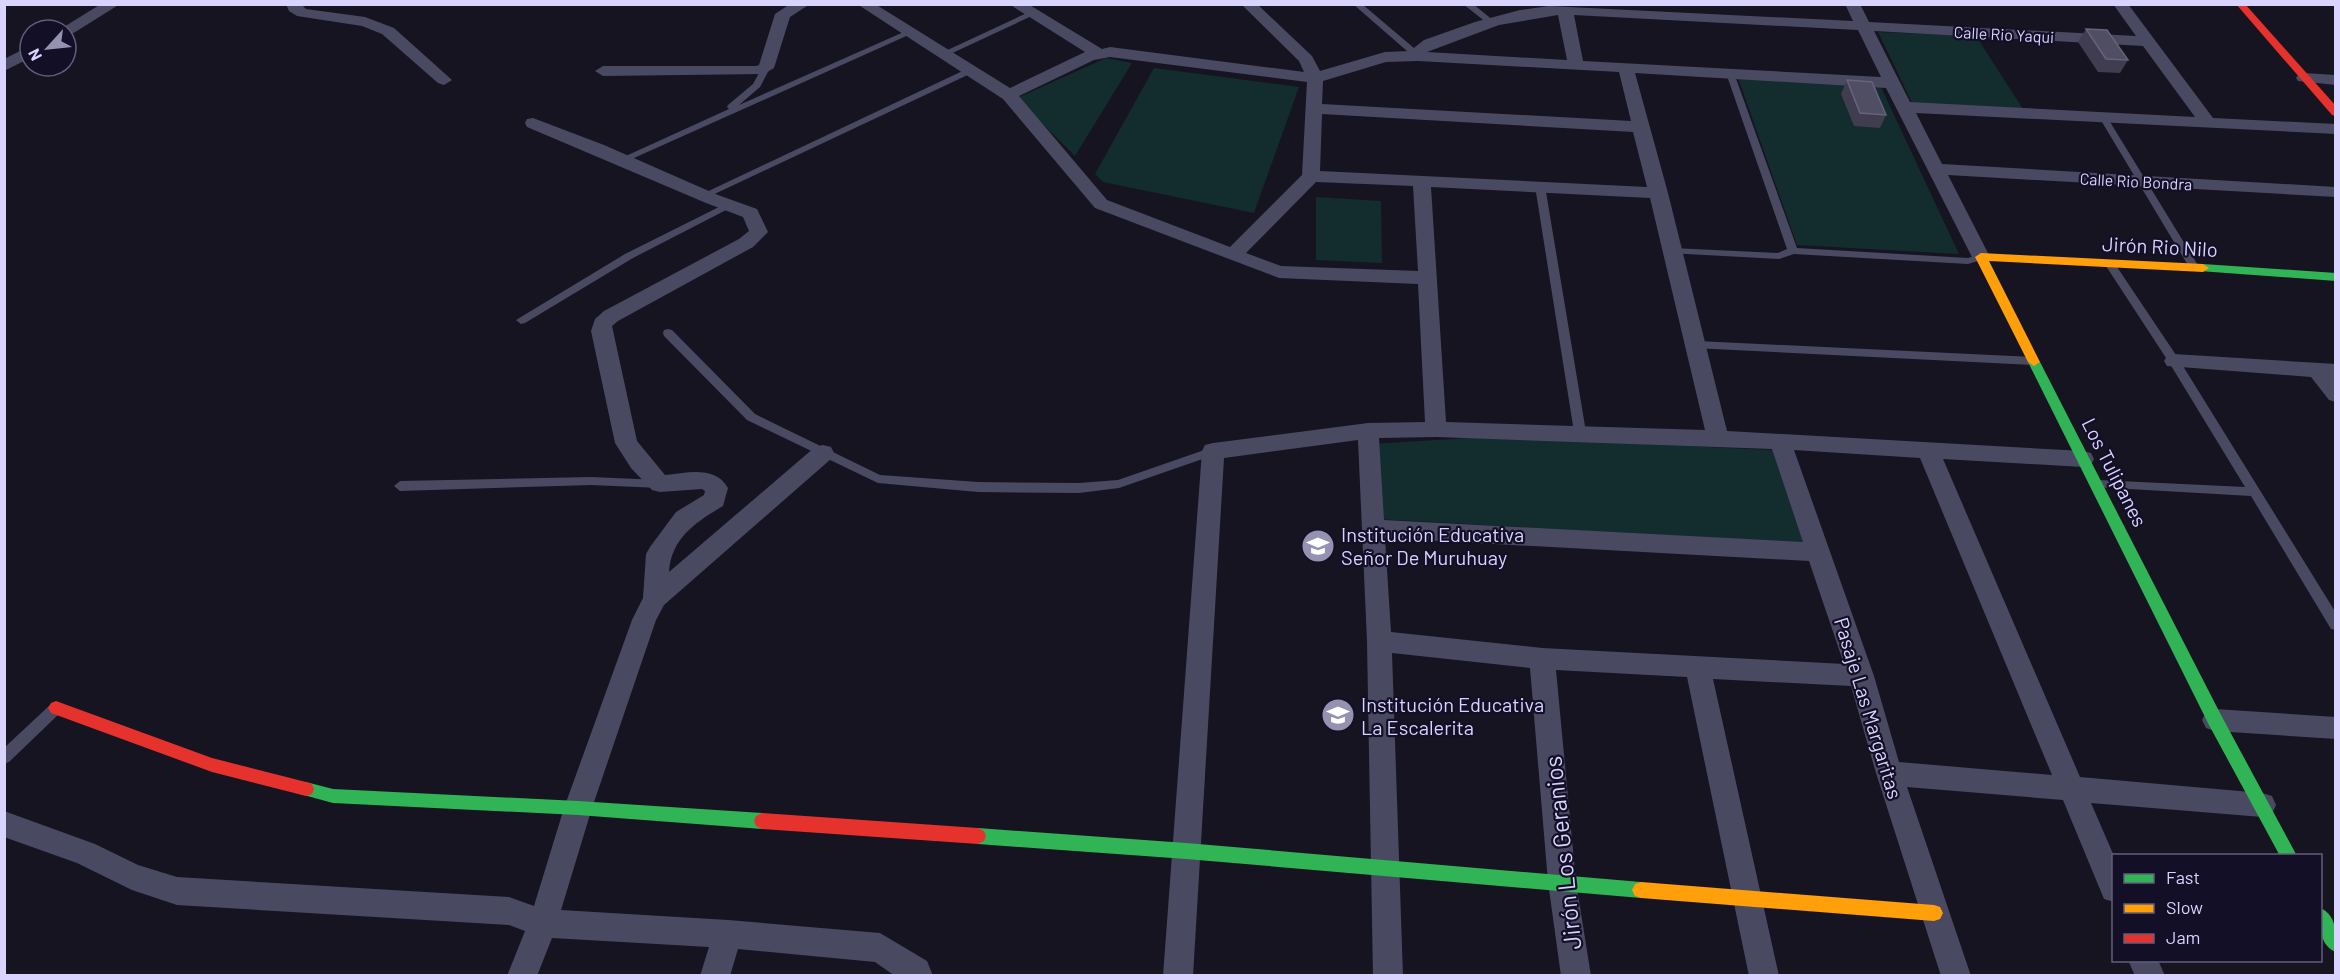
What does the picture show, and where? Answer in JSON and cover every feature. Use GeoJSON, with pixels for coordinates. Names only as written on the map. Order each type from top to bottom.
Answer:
{"type":"FeatureCollection","features":[{"type":"Feature","properties":{"kind":"street"},"geometry":{"type":"LineString","coordinates":[[78,24],[113,4]]}},
{"type":"Feature","properties":{"kind":"street"},"geometry":{"type":"LineString","coordinates":[[293,4],[294,8],[302,13],[365,22],[388,31],[444,80]]}},
{"type":"Feature","properties":{"kind":"street"},"geometry":{"type":"LineString","coordinates":[[603,71],[758,71],[766,68],[783,14],[803,4]]}},
{"type":"Feature","properties":{"kind":"street"},"geometry":{"type":"LineString","coordinates":[[864,4],[1009,95],[1101,204],[1279,272],[1429,278]]}},
{"type":"Feature","properties":{"kind":"street"},"geometry":{"type":"LineString","coordinates":[[1016,4],[1098,53]]}},
{"type":"Feature","properties":{"kind":"street"},"geometry":{"type":"LineString","coordinates":[[1233,255],[1311,176],[1315,78],[1306,59],[1248,4]]}},
{"type":"Feature","properties":{"kind":"street"},"geometry":{"type":"LineString","coordinates":[[1754,4],[1762,21]]}},
{"type":"Feature","properties":{"kind":"street","name":"Los Tulipanes"},"geometry":{"type":"LineString","coordinates":[[1851,4],[2215,720],[2288,854]]}},
{"type":"Feature","properties":{"kind":"street"},"geometry":{"type":"LineString","coordinates":[[2120,4],[2145,41],[2208,122]]}},
{"type":"Feature","properties":{"kind":"street"},"geometry":{"type":"LineString","coordinates":[[2240,4],[2304,78],[2332,106]]}},
{"type":"Feature","properties":{"kind":"street"},"geometry":{"type":"LineString","coordinates":[[1568,7],[1576,64]]}},
{"type":"Feature","properties":{"kind":"street","name":"Calle Rio Yaqui"},"geometry":{"type":"LineString","coordinates":[[1418,56],[1418,51],[1427,45],[1490,21],[1568,7],[1863,27],[2145,41]]}},
{"type":"Feature","properties":{"kind":"street"},"geometry":{"type":"LineString","coordinates":[[1009,95],[1098,53],[1120,52],[1315,78],[1385,57],[1418,56],[1892,83]]}},
{"type":"Feature","properties":{"kind":"street"},"geometry":{"type":"LineString","coordinates":[[4,66],[18,58]]}},
{"type":"Feature","properties":{"kind":"street"},"geometry":{"type":"LineString","coordinates":[[1625,66],[1659,193],[1718,438]]}},
{"type":"Feature","properties":{"kind":"street"},"geometry":{"type":"LineString","coordinates":[[2304,78],[2336,80]]}},
{"type":"Feature","properties":{"kind":"street"},"geometry":{"type":"LineString","coordinates":[[1904,107],[2336,129]]}},
{"type":"Feature","properties":{"kind":"street"},"geometry":{"type":"LineString","coordinates":[[1314,109],[1641,127]]}},
{"type":"Feature","properties":{"kind":"street"},"geometry":{"type":"LineString","coordinates":[[533,123],[549,132],[565,136],[727,206],[751,213],[759,232],[754,238],[611,316],[602,324],[601,331],[626,443],[639,462],[660,484],[706,480],[717,488],[715,500],[684,518],[658,554],[655,598]]}},
{"type":"Feature","properties":{"kind":"street","name":"Calle Rio Bondra"},"geometry":{"type":"LineString","coordinates":[[1936,169],[2336,192]]}},
{"type":"Feature","properties":{"kind":"street"},"geometry":{"type":"LineString","coordinates":[[1311,176],[1659,193]]}},
{"type":"Feature","properties":{"kind":"street"},"geometry":{"type":"LineString","coordinates":[[1422,180],[1436,429]]}},
{"type":"Feature","properties":{"kind":"street","name":"Jirón Rio Nilo"},"geometry":{"type":"LineString","coordinates":[[1981,257],[2194,267],[2336,277]]}},
{"type":"Feature","properties":{"kind":"street"},"geometry":{"type":"LineString","coordinates":[[2174,361],[2326,370],[2336,395]]}},
{"type":"Feature","properties":{"kind":"street"},"geometry":{"type":"LineString","coordinates":[[1178,975],[1213,451],[1368,431],[1436,429],[1718,438],[2083,459]]}},
{"type":"Feature","properties":{"kind":"street"},"geometry":{"type":"LineString","coordinates":[[1368,431],[1379,641],[1388,975]]}},
{"type":"Feature","properties":{"kind":"street","name":"Pasaje Las Margaritas"},"geometry":{"type":"LineString","coordinates":[[1780,441],[1861,676],[1889,773],[1956,975]]}},
{"type":"Feature","properties":{"kind":"street"},"geometry":{"type":"LineString","coordinates":[[1928,450],[2112,884]]}},
{"type":"Feature","properties":{"kind":"street"},"geometry":{"type":"LineString","coordinates":[[522,975],[543,923],[578,808],[644,620],[655,598],[823,453]]}},
{"type":"Feature","properties":{"kind":"street"},"geometry":{"type":"LineString","coordinates":[[1373,528],[1818,552]]}},
{"type":"Feature","properties":{"kind":"street"},"geometry":{"type":"LineString","coordinates":[[1379,641],[1542,659],[1861,676]]}},
{"type":"Feature","properties":{"kind":"street","name":"Jirón Los Geranios"},"geometry":{"type":"LineString","coordinates":[[1542,659],[1562,882],[1576,975]]}},
{"type":"Feature","properties":{"kind":"street"},"geometry":{"type":"LineString","coordinates":[[1698,668],[1764,975]]}},
{"type":"Feature","properties":{"kind":"street"},"geometry":{"type":"LineString","coordinates":[[56,708],[212,765],[333,796],[578,808],[1186,851],[1934,913]]}},
{"type":"Feature","properties":{"kind":"street"},"geometry":{"type":"LineString","coordinates":[[2215,720],[2336,728]]}},
{"type":"Feature","properties":{"kind":"street"},"geometry":{"type":"LineString","coordinates":[[1889,773],[2262,805]]}},
{"type":"Feature","properties":{"kind":"street"},"geometry":{"type":"LineString","coordinates":[[4,824],[85,853],[132,877],[177,891],[509,911],[543,923],[728,934],[880,948],[918,975]]}},
{"type":"Feature","properties":{"kind":"street"},"geometry":{"type":"LineString","coordinates":[[2322,920],[2336,944]]}},
{"type":"Feature","properties":{"kind":"street"},"geometry":{"type":"LineString","coordinates":[[715,975],[728,934]]}},
{"type":"Feature","properties":{"kind":"lane"},"geometry":{"type":"LineString","coordinates":[[1357,4],[1418,56]]}},
{"type":"Feature","properties":{"kind":"lane"},"geometry":{"type":"LineString","coordinates":[[1467,4],[1490,21]]}},
{"type":"Feature","properties":{"kind":"lane"},"geometry":{"type":"LineString","coordinates":[[944,54],[1032,14]]}},
{"type":"Feature","properties":{"kind":"lane"},"geometry":{"type":"LineString","coordinates":[[622,160],[909,33]]}},
{"type":"Feature","properties":{"kind":"lane"},"geometry":{"type":"LineString","coordinates":[[722,116],[757,85],[766,68]]}},
{"type":"Feature","properties":{"kind":"lane"},"geometry":{"type":"LineString","coordinates":[[703,196],[971,70]]}},
{"type":"Feature","properties":{"kind":"lane"},"geometry":{"type":"LineString","coordinates":[[1730,73],[1793,252]]}},
{"type":"Feature","properties":{"kind":"lane"},"geometry":{"type":"LineString","coordinates":[[2103,117],[2194,267]]}},
{"type":"Feature","properties":{"kind":"lane"},"geometry":{"type":"LineString","coordinates":[[1540,186],[1580,432]]}},
{"type":"Feature","properties":{"kind":"lane"},"geometry":{"type":"LineString","coordinates":[[521,320],[629,256],[727,206]]}},
{"type":"Feature","properties":{"kind":"lane"},"geometry":{"type":"LineString","coordinates":[[1672,251],[1779,256],[1793,252],[1968,261],[1981,257]]}},
{"type":"Feature","properties":{"kind":"lane"},"geometry":{"type":"LineString","coordinates":[[2109,263],[2174,361],[2336,625]]}},
{"type":"Feature","properties":{"kind":"lane"},"geometry":{"type":"LineString","coordinates":[[668,333],[751,417],[878,479],[978,488],[1080,488],[1119,484],[1213,451]]}},
{"type":"Feature","properties":{"kind":"lane"},"geometry":{"type":"LineString","coordinates":[[1697,345],[2034,361]]}},
{"type":"Feature","properties":{"kind":"lane"},"geometry":{"type":"LineString","coordinates":[[400,486],[591,481],[660,484]]}},
{"type":"Feature","properties":{"kind":"lane"},"geometry":{"type":"LineString","coordinates":[[2097,484],[2253,492]]}},
{"type":"Feature","properties":{"kind":"lane"},"geometry":{"type":"LineString","coordinates":[[4,758],[56,708]]}},
{"type":"Feature","properties":{"kind":"green space"},"geometry":{"type":"Polygon","coordinates":[[[1878,32],[1976,36],[2023,109],[1913,105],[1878,32]]]}},
{"type":"Feature","properties":{"kind":"green space"},"geometry":{"type":"Polygon","coordinates":[[[1106,58],[1132,63],[1075,156],[1017,98],[1106,58]]]}},
{"type":"Feature","properties":{"kind":"green space"},"geometry":{"type":"Polygon","coordinates":[[[1154,68],[1299,87],[1254,213],[1103,182],[1095,174],[1154,68]]]}},
{"type":"Feature","properties":{"kind":"green space"},"geometry":{"type":"Polygon","coordinates":[[[1738,78],[1880,85],[1959,254],[1797,245],[1738,78]]]}},
{"type":"Feature","properties":{"kind":"green space"},"geometry":{"type":"Polygon","coordinates":[[[1316,197],[1381,201],[1382,263],[1316,260],[1316,197]]]}},
{"type":"Feature","properties":{"kind":"green space"},"geometry":{"type":"Polygon","coordinates":[[[1485,437],[1774,450],[1808,543],[1377,519],[1372,444],[1485,437]]]}},
{"type":"Feature","properties":{"kind":"building"},"geometry":{"type":"Polygon","coordinates":[[[2086,29],[2107,30],[2128,60],[2106,59],[2086,29]]]}},
{"type":"Feature","properties":{"kind":"building"},"geometry":{"type":"Polygon","coordinates":[[[1847,80],[1872,82],[1886,115],[1860,113],[1847,80]]]}},
{"type":"Feature","properties":{"kind":"traffic: fast"},"geometry":{"type":"LineString","coordinates":[[2203,268],[2336,277]]}},
{"type":"Feature","properties":{"kind":"traffic: fast"},"geometry":{"type":"LineString","coordinates":[[2034,362],[2215,720],[2288,854]]}},
{"type":"Feature","properties":{"kind":"traffic: fast"},"geometry":{"type":"LineString","coordinates":[[306,789],[333,796],[578,808],[762,821]]}},
{"type":"Feature","properties":{"kind":"traffic: fast"},"geometry":{"type":"LineString","coordinates":[[978,836],[1186,851],[1641,890]]}},
{"type":"Feature","properties":{"kind":"traffic: fast"},"geometry":{"type":"LineString","coordinates":[[2322,920],[2336,944]]}},
{"type":"Feature","properties":{"kind":"traffic: slow"},"geometry":{"type":"LineString","coordinates":[[2034,362],[1981,257],[2203,268]]}},
{"type":"Feature","properties":{"kind":"traffic: slow"},"geometry":{"type":"LineString","coordinates":[[1641,890],[1934,913]]}},
{"type":"Feature","properties":{"kind":"traffic: jam"},"geometry":{"type":"LineString","coordinates":[[2240,4],[2336,113]]}},
{"type":"Feature","properties":{"kind":"traffic: jam"},"geometry":{"type":"LineString","coordinates":[[56,708],[212,765],[306,789]]}},
{"type":"Feature","properties":{"kind":"traffic: jam"},"geometry":{"type":"LineString","coordinates":[[762,821],[978,836]]}},
{"type":"Feature","properties":{"kind":"place","name":"Institución Educativa Señor De Muruhuay"},"geometry":{"type":"Point","coordinates":[1318,546]}},
{"type":"Feature","properties":{"kind":"place","name":"Institución Educativa La Escalerita"},"geometry":{"type":"Point","coordinates":[1338,715]}}]}
